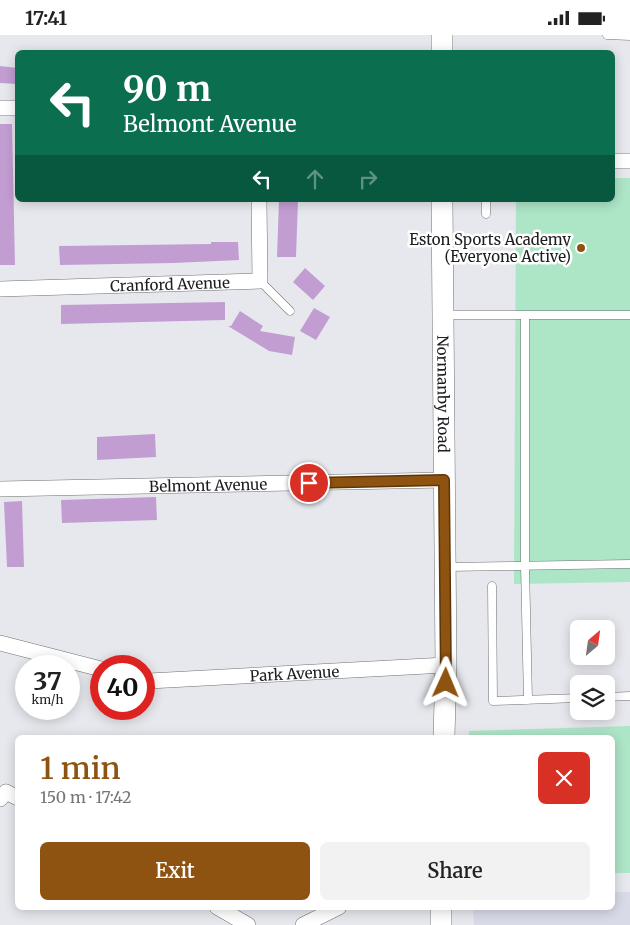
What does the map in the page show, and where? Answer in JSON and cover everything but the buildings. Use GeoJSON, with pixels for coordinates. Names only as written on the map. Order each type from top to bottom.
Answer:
{"type":"FeatureCollection","features":[{"type":"Feature","properties":{"kind":"street"},"geometry":{"type":"LineString","coordinates":[[442,35],[442,50]]}},
{"type":"Feature","properties":{"kind":"street"},"geometry":{"type":"LineString","coordinates":[[0,108],[15,108]]}},
{"type":"Feature","properties":{"kind":"street"},"geometry":{"type":"LineString","coordinates":[[615,161],[630,161]]}},
{"type":"Feature","properties":{"kind":"street"},"geometry":{"type":"LineString","coordinates":[[259,202],[260,281]]}},
{"type":"Feature","properties":{"kind":"street","name":"Normanby Road"},"geometry":{"type":"LineString","coordinates":[[442,202],[446,665],[444,735]]}},
{"type":"Feature","properties":{"kind":"street","name":"Cranford Avenue"},"geometry":{"type":"LineString","coordinates":[[0,289],[260,281]]}},
{"type":"Feature","properties":{"kind":"street","name":"Belmont Avenue"},"geometry":{"type":"LineString","coordinates":[[0,489],[444,480]]}},
{"type":"Feature","properties":{"kind":"street"},"geometry":{"type":"LineString","coordinates":[[0,643],[90,666]]}},
{"type":"Feature","properties":{"kind":"street","name":"Park Avenue"},"geometry":{"type":"LineString","coordinates":[[155,681],[446,665]]}},
{"type":"Feature","properties":{"kind":"street"},"geometry":{"type":"LineString","coordinates":[[222,910],[248,925]]}},
{"type":"Feature","properties":{"kind":"street"},"geometry":{"type":"LineString","coordinates":[[303,925],[333,910]]}},
{"type":"Feature","properties":{"kind":"street"},"geometry":{"type":"LineString","coordinates":[[441,910],[441,925]]}},
{"type":"Feature","properties":{"kind":"lane"},"geometry":{"type":"LineString","coordinates":[[608,35],[630,36]]}},
{"type":"Feature","properties":{"kind":"lane"},"geometry":{"type":"LineString","coordinates":[[486,202],[486,213]]}},
{"type":"Feature","properties":{"kind":"lane"},"geometry":{"type":"LineString","coordinates":[[260,281],[290,311]]}},
{"type":"Feature","properties":{"kind":"lane"},"geometry":{"type":"LineString","coordinates":[[443,315],[630,315]]}},
{"type":"Feature","properties":{"kind":"lane"},"geometry":{"type":"LineString","coordinates":[[525,315],[524,565],[528,700]]}},
{"type":"Feature","properties":{"kind":"lane"},"geometry":{"type":"LineString","coordinates":[[445,567],[630,564]]}},
{"type":"Feature","properties":{"kind":"lane"},"geometry":{"type":"LineString","coordinates":[[492,586],[493,701],[570,698]]}},
{"type":"Feature","properties":{"kind":"lane"},"geometry":{"type":"LineString","coordinates":[[615,697],[630,696]]}},
{"type":"Feature","properties":{"kind":"shaded area"},"geometry":{"type":"Polygon","coordinates":[[[615,892],[630,892],[630,925],[474,925],[473,910],[615,910],[615,892]]]}},
{"type":"Feature","properties":{"kind":"green space"},"geometry":{"type":"Polygon","coordinates":[[[615,178],[630,178],[630,582],[514,584],[516,202],[615,202],[615,178]]]}},
{"type":"Feature","properties":{"kind":"green space"},"geometry":{"type":"Polygon","coordinates":[[[630,726],[630,873],[615,873],[615,735],[469,735],[469,731],[630,726]]]}},
{"type":"Feature","properties":{"kind":"place","name":"Eston Sports Academy (Everyone Active)"},"geometry":{"type":"Point","coordinates":[581,248]}},
{"type":"Feature","properties":{"kind":"route"},"geometry":{"type":"LineString","coordinates":[[309,483],[444,480],[446,683]]}}]}
